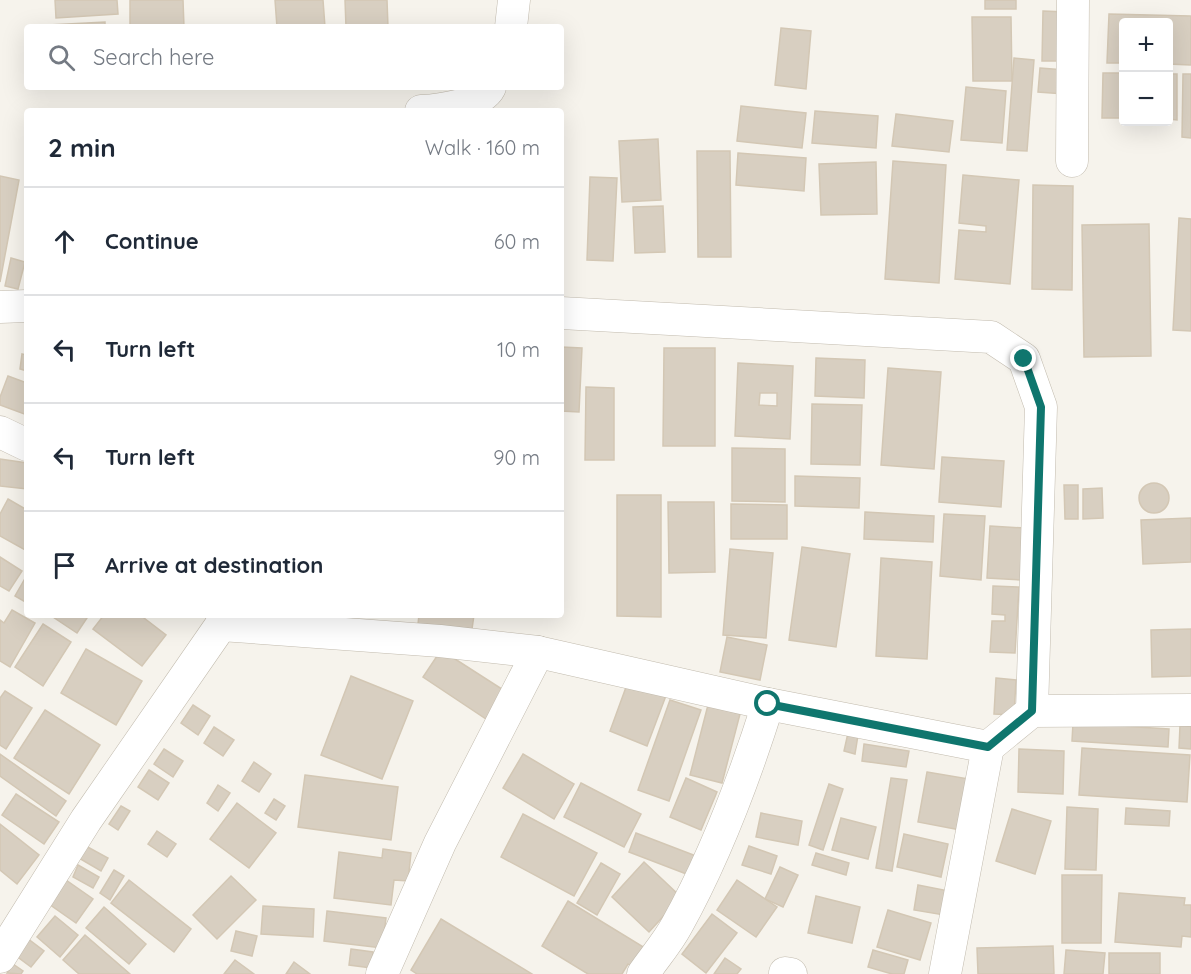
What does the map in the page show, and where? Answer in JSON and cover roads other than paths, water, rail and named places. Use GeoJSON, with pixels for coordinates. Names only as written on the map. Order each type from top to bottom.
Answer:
{"type":"FeatureCollection","features":[{"type":"Feature","properties":{"kind":"street"},"geometry":{"type":"LineString","coordinates":[[510,24],[514,0]]}},
{"type":"Feature","properties":{"kind":"street"},"geometry":{"type":"LineString","coordinates":[[1072,161],[1073,0]]}},
{"type":"Feature","properties":{"kind":"street"},"geometry":{"type":"LineString","coordinates":[[445,108],[467,103],[488,90]]}},
{"type":"Feature","properties":{"kind":"street"},"geometry":{"type":"LineString","coordinates":[[0,307],[24,306]]}},
{"type":"Feature","properties":{"kind":"street"},"geometry":{"type":"LineString","coordinates":[[564,313],[991,337],[1024,359],[1041,407],[1032,711]]}},
{"type":"Feature","properties":{"kind":"street"},"geometry":{"type":"LineString","coordinates":[[0,432],[24,444]]}},
{"type":"Feature","properties":{"kind":"street"},"geometry":{"type":"LineString","coordinates":[[0,957],[86,820],[224,620],[538,652],[768,704],[988,747]]}},
{"type":"Feature","properties":{"kind":"street"},"geometry":{"type":"LineString","coordinates":[[382,974],[440,843],[538,652]]}},
{"type":"Feature","properties":{"kind":"street"},"geometry":{"type":"LineString","coordinates":[[643,974],[677,927],[712,855],[746,771],[768,704]]}},
{"type":"Feature","properties":{"kind":"street"},"geometry":{"type":"LineString","coordinates":[[945,974],[988,747],[1032,711],[1191,710]]}}]}
